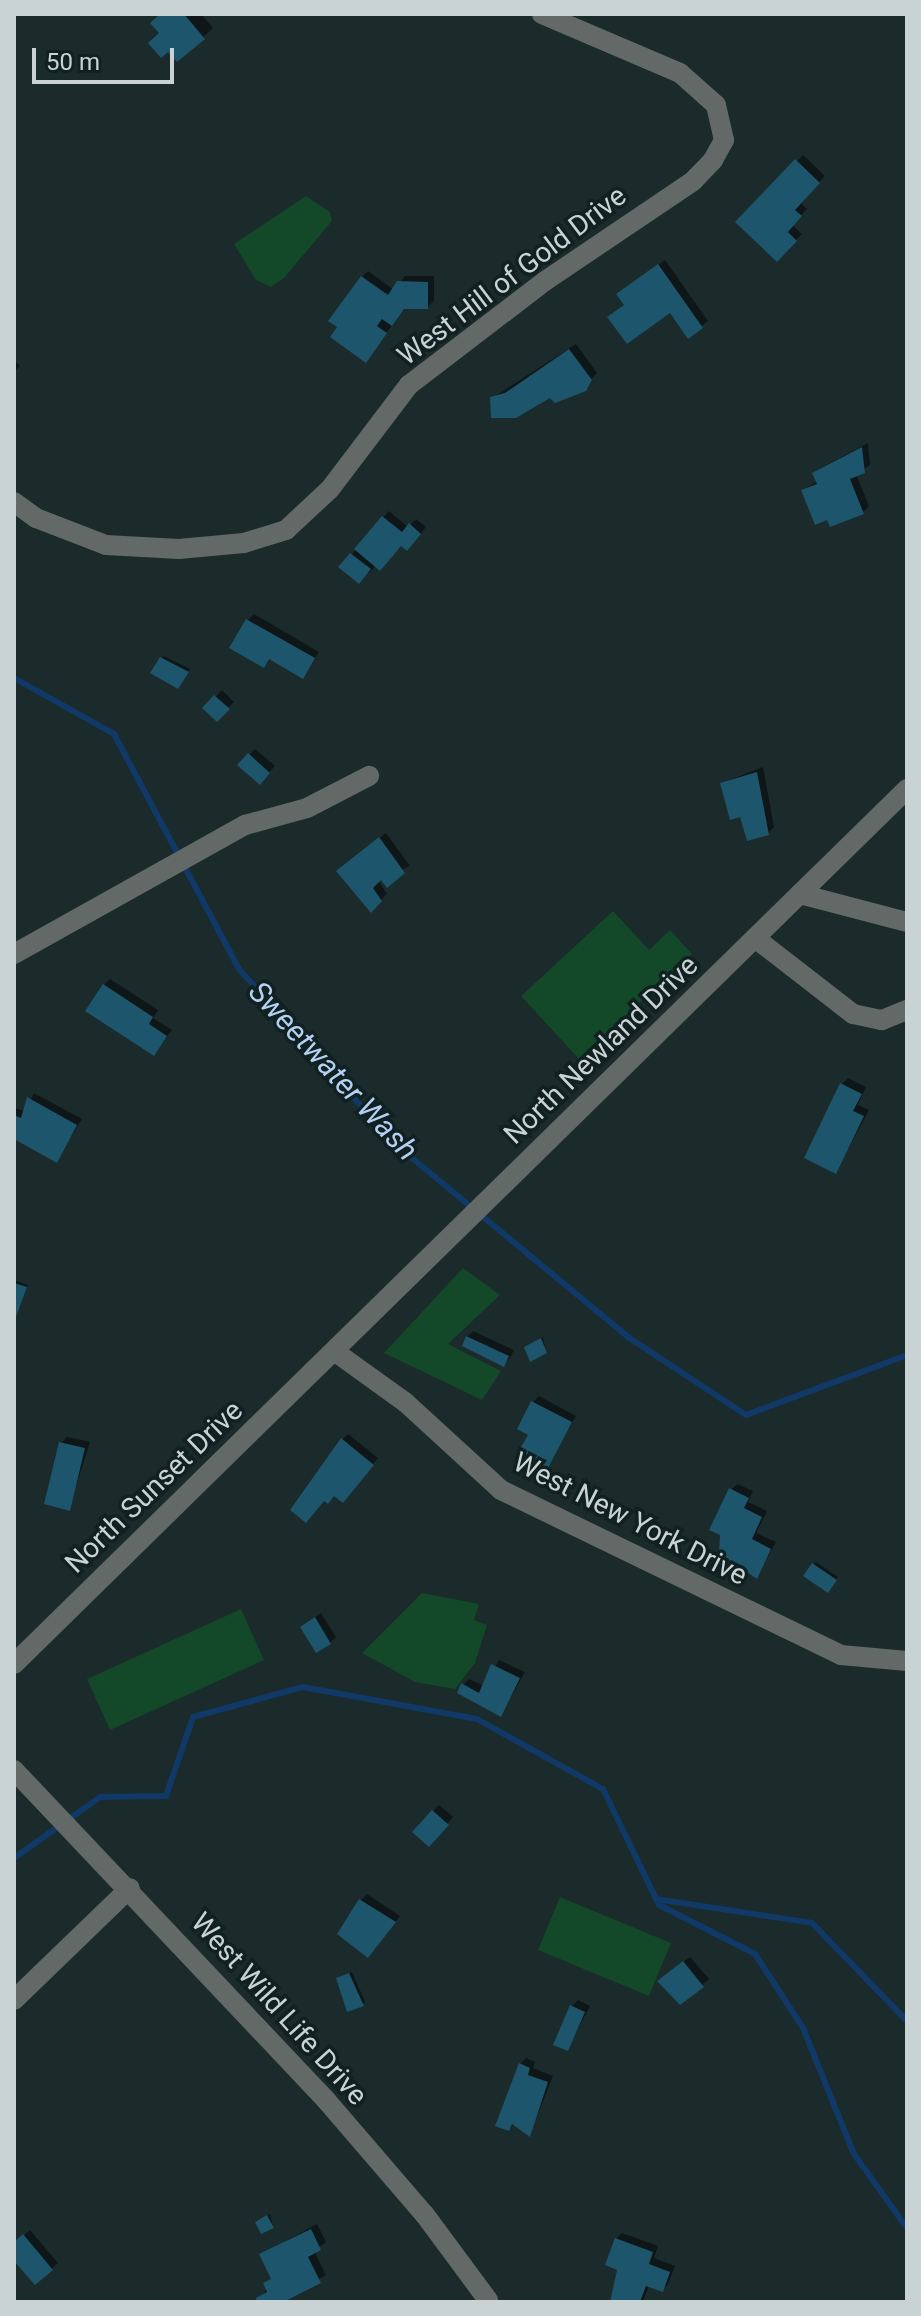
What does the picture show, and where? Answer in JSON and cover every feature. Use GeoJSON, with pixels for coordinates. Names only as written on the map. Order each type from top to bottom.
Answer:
{"type":"FeatureCollection","features":[{"type":"Feature","properties":{"kind":"street","name":"West Hill of Gold Drive"},"geometry":{"type":"LineString","coordinates":[[14,502],[36,518],[106,545],[179,549],[244,543],[286,530],[330,489],[409,385],[545,281],[693,181],[713,160],[724,140],[716,105],[680,73],[597,34],[542,14]]}},
{"type":"Feature","properties":{"kind":"street"},"geometry":{"type":"LineString","coordinates":[[14,954],[245,825],[307,808],[369,776]]}},
{"type":"Feature","properties":{"kind":"street","name":"North Newland Drive"},"geometry":{"type":"LineString","coordinates":[[334,1351],[907,789]]}},
{"type":"Feature","properties":{"kind":"street"},"geometry":{"type":"LineString","coordinates":[[800,894],[907,922]]}},
{"type":"Feature","properties":{"kind":"street"},"geometry":{"type":"LineString","coordinates":[[755,938],[853,1014],[882,1020],[907,1010]]}},
{"type":"Feature","properties":{"kind":"street","name":"West New York Drive"},"geometry":{"type":"LineString","coordinates":[[334,1351],[405,1402],[501,1490],[841,1655],[907,1661]]}},
{"type":"Feature","properties":{"kind":"street","name":"North Sunset Drive"},"geometry":{"type":"LineString","coordinates":[[14,1664],[334,1351]]}},
{"type":"Feature","properties":{"kind":"street","name":"West Wild Life Drive"},"geometry":{"type":"LineString","coordinates":[[14,1770],[130,1888],[326,2100],[425,2215],[488,2300]]}},
{"type":"Feature","properties":{"kind":"street"},"geometry":{"type":"LineString","coordinates":[[14,2000],[130,1888]]}},
{"type":"Feature","properties":{"kind":"green space"},"geometry":{"type":"Polygon","coordinates":[[[306,196],[330,212],[332,221],[284,278],[271,287],[256,280],[234,244],[306,196]]]}},
{"type":"Feature","properties":{"kind":"green space"},"geometry":{"type":"Polygon","coordinates":[[[613,911],[649,950],[670,930],[692,954],[579,1059],[521,996],[613,911]]]}},
{"type":"Feature","properties":{"kind":"green space"},"geometry":{"type":"Polygon","coordinates":[[[463,1268],[500,1295],[448,1344],[501,1371],[482,1400],[384,1353],[463,1268]]]}},
{"type":"Feature","properties":{"kind":"green space"},"geometry":{"type":"Polygon","coordinates":[[[422,1593],[479,1604],[474,1620],[487,1625],[475,1663],[455,1689],[415,1682],[362,1653],[422,1593]]]}},
{"type":"Feature","properties":{"kind":"green space"},"geometry":{"type":"Polygon","coordinates":[[[241,1609],[264,1660],[110,1730],[87,1679],[241,1609]]]}},
{"type":"Feature","properties":{"kind":"green space"},"geometry":{"type":"Polygon","coordinates":[[[560,1897],[671,1943],[649,1996],[538,1950],[560,1897]]]}},
{"type":"Feature","properties":{"kind":"building"},"geometry":{"type":"Polygon","coordinates":[[[160,14],[184,14],[205,39],[177,62],[168,52],[161,58],[148,43],[159,33],[150,23],[160,14]]]}},
{"type":"Feature","properties":{"kind":"building"},"geometry":{"type":"Polygon","coordinates":[[[795,159],[820,183],[795,210],[802,216],[788,232],[797,241],[777,262],[735,222],[795,159]]]}},
{"type":"Feature","properties":{"kind":"building"},"geometry":{"type":"Polygon","coordinates":[[[658,264],[703,328],[688,339],[670,313],[627,344],[607,317],[624,305],[616,294],[658,264]]]}},
{"type":"Feature","properties":{"kind":"building"},"geometry":{"type":"Polygon","coordinates":[[[361,276],[388,295],[397,281],[428,282],[428,309],[404,309],[392,326],[382,319],[377,326],[387,333],[366,363],[330,337],[337,327],[328,321],[361,276]]]}},
{"type":"Feature","properties":{"kind":"building"},"geometry":{"type":"Polygon","coordinates":[[[569,349],[592,380],[586,391],[555,403],[550,398],[516,418],[491,418],[490,397],[505,393],[569,349]]]}},
{"type":"Feature","properties":{"kind":"building"},"geometry":{"type":"Polygon","coordinates":[[[862,447],[865,473],[850,479],[864,514],[830,527],[827,520],[815,525],[801,490],[817,484],[812,473],[862,447]]]}},
{"type":"Feature","properties":{"kind":"building"},"geometry":{"type":"Polygon","coordinates":[[[382,516],[402,532],[409,523],[421,534],[407,551],[401,546],[380,571],[354,549],[382,516]]]}},
{"type":"Feature","properties":{"kind":"building"},"geometry":{"type":"Polygon","coordinates":[[[350,553],[371,569],[359,584],[338,567],[350,553]]]}},
{"type":"Feature","properties":{"kind":"building"},"geometry":{"type":"Polygon","coordinates":[[[246,619],[315,658],[303,679],[269,659],[264,668],[229,648],[246,619]]]}},
{"type":"Feature","properties":{"kind":"building"},"geometry":{"type":"Polygon","coordinates":[[[160,657],[189,672],[178,689],[150,673],[160,657]]]}},
{"type":"Feature","properties":{"kind":"building"},"geometry":{"type":"Polygon","coordinates":[[[214,695],[230,709],[217,722],[202,708],[214,695]]]}},
{"type":"Feature","properties":{"kind":"building"},"geometry":{"type":"Polygon","coordinates":[[[248,753],[270,773],[260,785],[237,765],[248,753]]]}},
{"type":"Feature","properties":{"kind":"building"},"geometry":{"type":"Polygon","coordinates":[[[757,772],[769,835],[747,841],[740,817],[730,820],[720,783],[757,772]]]}},
{"type":"Feature","properties":{"kind":"building"},"geometry":{"type":"Polygon","coordinates":[[[379,837],[405,873],[387,888],[381,880],[373,888],[382,901],[371,913],[336,871],[379,837]]]}},
{"type":"Feature","properties":{"kind":"building"},"geometry":{"type":"Polygon","coordinates":[[[103,984],[153,1017],[149,1024],[167,1036],[154,1056],[85,1011],[103,984]]]}},
{"type":"Feature","properties":{"kind":"building"},"geometry":{"type":"Polygon","coordinates":[[[840,1083],[862,1094],[853,1111],[864,1116],[836,1174],[804,1158],[840,1083]]]}},
{"type":"Feature","properties":{"kind":"building"},"geometry":{"type":"Polygon","coordinates":[[[27,1097],[77,1125],[57,1163],[14,1139],[14,1115],[21,1118],[27,1097]]]}},
{"type":"Feature","properties":{"kind":"building"},"geometry":{"type":"Polygon","coordinates":[[[14,1283],[27,1287],[14,1322],[14,1283]]]}},
{"type":"Feature","properties":{"kind":"building"},"geometry":{"type":"Polygon","coordinates":[[[466,1336],[509,1356],[504,1367],[462,1346],[466,1336]]]}},
{"type":"Feature","properties":{"kind":"building"},"geometry":{"type":"Polygon","coordinates":[[[541,1338],[547,1353],[530,1362],[524,1347],[541,1338]]]}},
{"type":"Feature","properties":{"kind":"building"},"geometry":{"type":"Polygon","coordinates":[[[531,1401],[572,1422],[547,1470],[517,1454],[528,1435],[517,1429],[531,1401]]]}},
{"type":"Feature","properties":{"kind":"building"},"geometry":{"type":"Polygon","coordinates":[[[341,1438],[374,1465],[343,1503],[334,1496],[328,1504],[324,1501],[306,1523],[290,1510],[341,1438]]]}},
{"type":"Feature","properties":{"kind":"building"},"geometry":{"type":"Polygon","coordinates":[[[59,1442],[85,1448],[70,1511],[44,1504],[59,1442]]]}},
{"type":"Feature","properties":{"kind":"building"},"geometry":{"type":"Polygon","coordinates":[[[729,1488],[749,1498],[744,1508],[762,1517],[752,1539],[771,1549],[757,1579],[719,1553],[720,1535],[709,1530],[729,1488]]]}},
{"type":"Feature","properties":{"kind":"building"},"geometry":{"type":"Polygon","coordinates":[[[812,1563],[837,1580],[828,1593],[803,1576],[812,1563]]]}},
{"type":"Feature","properties":{"kind":"building"},"geometry":{"type":"Polygon","coordinates":[[[315,1617],[331,1644],[316,1653],[300,1627],[315,1617]]]}},
{"type":"Feature","properties":{"kind":"building"},"geometry":{"type":"Polygon","coordinates":[[[491,1664],[520,1678],[501,1717],[457,1693],[461,1683],[479,1693],[491,1664]]]}},
{"type":"Feature","properties":{"kind":"building"},"geometry":{"type":"Polygon","coordinates":[[[432,1810],[449,1825],[429,1847],[412,1832],[432,1810]]]}},
{"type":"Feature","properties":{"kind":"building"},"geometry":{"type":"Polygon","coordinates":[[[359,1899],[396,1922],[368,1958],[337,1934],[359,1899]]]}},
{"type":"Feature","properties":{"kind":"building"},"geometry":{"type":"Polygon","coordinates":[[[683,1961],[704,1987],[680,2005],[657,1981],[683,1961]]]}},
{"type":"Feature","properties":{"kind":"building"},"geometry":{"type":"Polygon","coordinates":[[[349,1973],[364,2006],[347,2012],[336,1978],[349,1973]]]}},
{"type":"Feature","properties":{"kind":"building"},"geometry":{"type":"Polygon","coordinates":[[[570,2005],[585,2012],[568,2051],[553,2045],[570,2005]]]}},
{"type":"Feature","properties":{"kind":"building"},"geometry":{"type":"Polygon","coordinates":[[[519,2063],[530,2068],[528,2075],[548,2082],[530,2137],[512,2124],[509,2131],[495,2126],[519,2063]]]}},
{"type":"Feature","properties":{"kind":"building"},"geometry":{"type":"Polygon","coordinates":[[[267,2215],[274,2228],[261,2234],[255,2222],[267,2215]]]}},
{"type":"Feature","properties":{"kind":"building"},"geometry":{"type":"Polygon","coordinates":[[[311,2229],[321,2250],[308,2257],[321,2283],[283,2302],[257,2302],[256,2298],[267,2292],[263,2283],[271,2279],[259,2254],[311,2229]]]}},
{"type":"Feature","properties":{"kind":"building"},"geometry":{"type":"Polygon","coordinates":[[[23,2234],[53,2270],[35,2285],[14,2261],[14,2242],[23,2234]]]}},
{"type":"Feature","properties":{"kind":"building"},"geometry":{"type":"Polygon","coordinates":[[[615,2238],[653,2252],[649,2264],[670,2272],[663,2292],[646,2286],[640,2302],[610,2302],[617,2270],[605,2265],[615,2238]]]}},
{"type":"Feature","properties":{"kind":"waterway","name":"Sweetwater Wash"},"geometry":{"type":"LineString","coordinates":[[14,678],[114,734],[239,969],[395,1144],[628,1337],[746,1415],[907,1355]]}},
{"type":"Feature","properties":{"kind":"waterway"},"geometry":{"type":"LineString","coordinates":[[14,1858],[100,1797],[166,1796],[193,1717],[303,1687],[477,1719],[603,1789],[659,1905],[755,1954],[803,2028],[854,2154],[907,2228]]}},
{"type":"Feature","properties":{"kind":"waterway"},"geometry":{"type":"LineString","coordinates":[[656,1899],[812,1923],[907,2021]]}}]}
